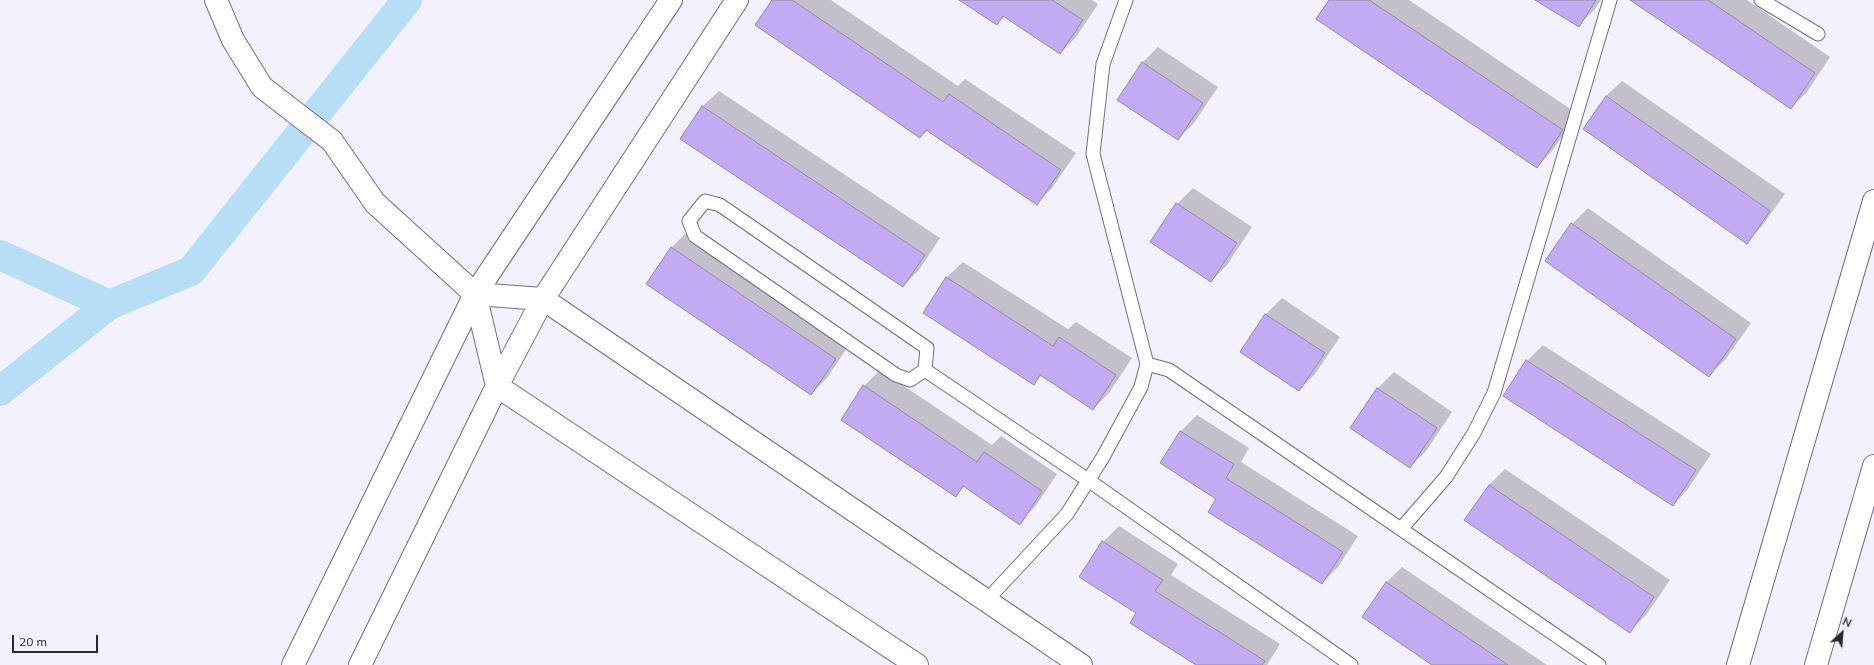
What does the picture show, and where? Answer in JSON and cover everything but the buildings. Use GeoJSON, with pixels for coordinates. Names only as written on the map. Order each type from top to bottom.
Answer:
{"type":"FeatureCollection","features":[{"type":"Feature","properties":{"kind":"street"},"geometry":{"type":"LineString","coordinates":[[216,0],[233,40],[262,87],[332,142],[375,203],[476,294],[497,386],[917,665]]}},
{"type":"Feature","properties":{"kind":"street"},"geometry":{"type":"LineString","coordinates":[[293,665],[476,294],[671,0]]}},
{"type":"Feature","properties":{"kind":"street"},"geometry":{"type":"LineString","coordinates":[[360,665],[497,386],[543,298],[737,0]]}},
{"type":"Feature","properties":{"kind":"street"},"geometry":{"type":"LineString","coordinates":[[1738,665],[1874,201]]}},
{"type":"Feature","properties":{"kind":"street"},"geometry":{"type":"LineString","coordinates":[[476,294],[543,298],[1081,665]]}},
{"type":"Feature","properties":{"kind":"street"},"geometry":{"type":"LineString","coordinates":[[1816,665],[1874,466]]}},
{"type":"Feature","properties":{"kind":"lane"},"geometry":{"type":"LineString","coordinates":[[987,600],[1067,514],[1141,387],[1147,364],[1093,154],[1103,64],[1126,0]]}},
{"type":"Feature","properties":{"kind":"lane"},"geometry":{"type":"LineString","coordinates":[[1401,529],[1446,477],[1474,433],[1494,393],[1610,0]]}},
{"type":"Feature","properties":{"kind":"lane"},"geometry":{"type":"LineString","coordinates":[[1761,0],[1818,34]]}},
{"type":"Feature","properties":{"kind":"lane"},"geometry":{"type":"LineString","coordinates":[[705,201],[720,205],[927,348],[925,370],[910,380],[896,375],[695,236],[689,221],[705,201]]}},
{"type":"Feature","properties":{"kind":"lane"},"geometry":{"type":"LineString","coordinates":[[1147,364],[1169,370],[1599,665]]}},
{"type":"Feature","properties":{"kind":"lane"},"geometry":{"type":"LineString","coordinates":[[925,370],[1088,480],[1351,665]]}},
{"type":"Feature","properties":{"kind":"waterway"},"geometry":{"type":"LineString","coordinates":[[0,391],[109,305],[191,271],[407,0]]}},
{"type":"Feature","properties":{"kind":"waterway"},"geometry":{"type":"LineString","coordinates":[[0,255],[109,305]]}}]}
